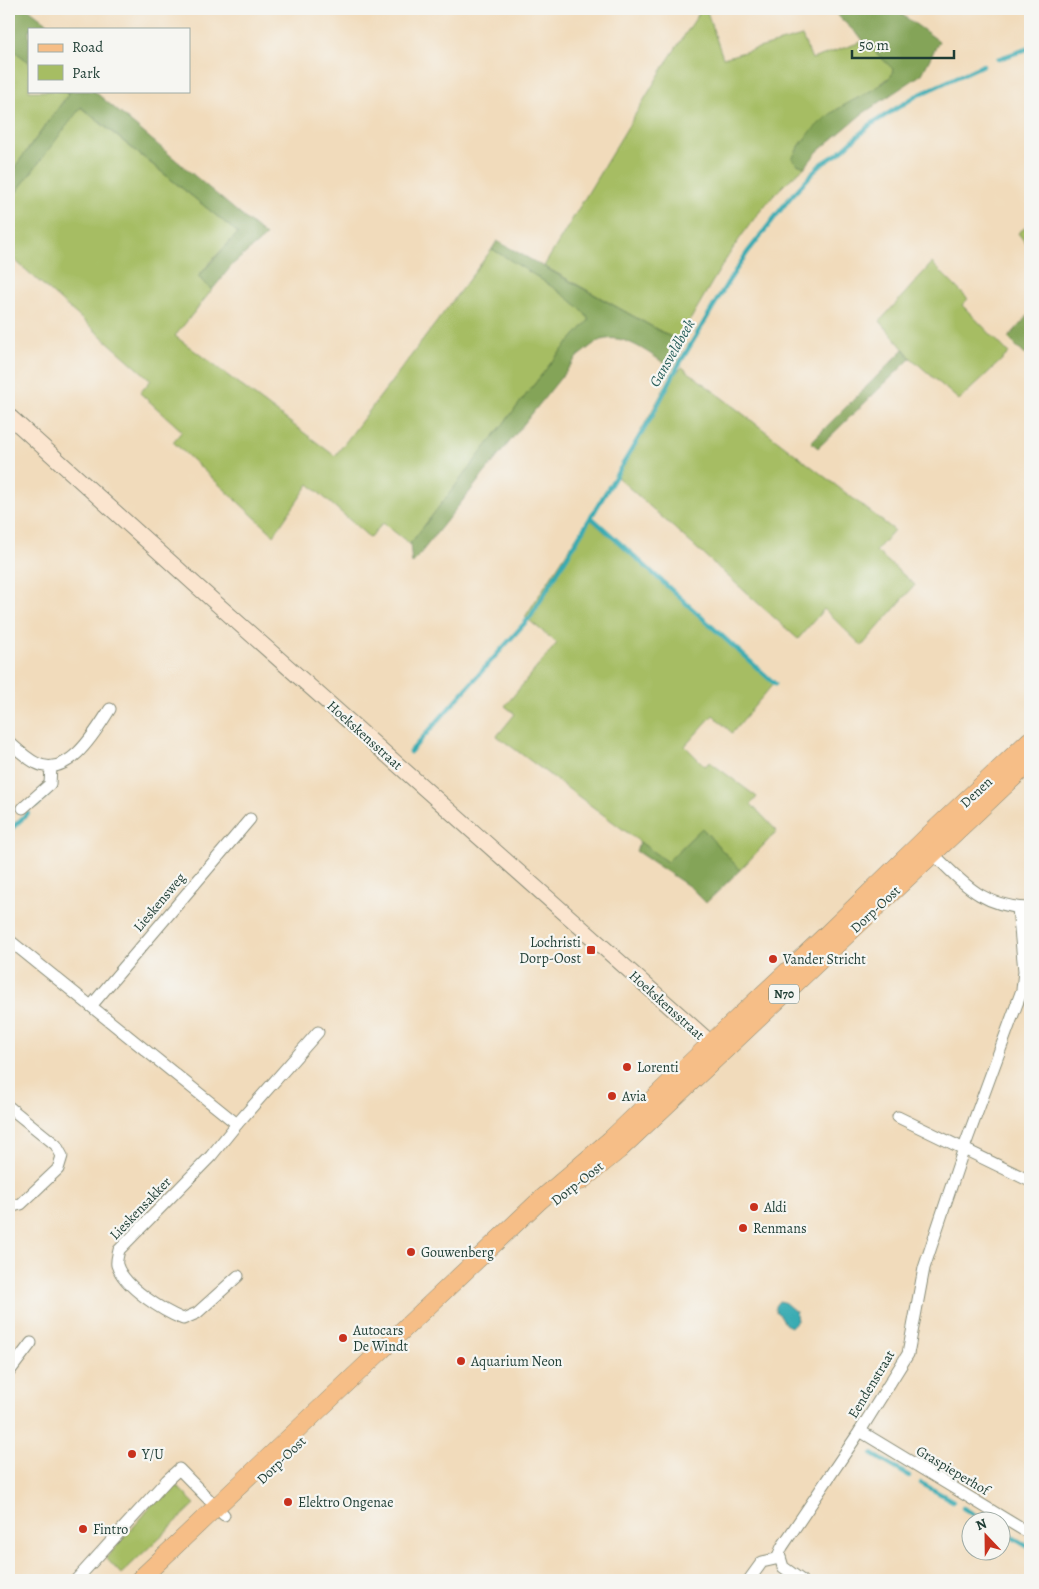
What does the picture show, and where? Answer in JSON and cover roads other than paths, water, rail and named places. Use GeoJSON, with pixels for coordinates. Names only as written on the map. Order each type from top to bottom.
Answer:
{"type":"FeatureCollection","features":[{"type":"Feature","properties":{"kind":"main road","name":"Denen"},"geometry":{"type":"LineString","coordinates":[[927,849],[1030,740]]}},
{"type":"Feature","properties":{"kind":"main road","name":"Denen"},"geometry":{"type":"LineString","coordinates":[[927,849],[1030,762]]}},
{"type":"Feature","properties":{"kind":"main road","name":"Dorp-Oost"},"geometry":{"type":"LineString","coordinates":[[154,1580],[220,1511],[538,1202],[715,1049],[825,936],[927,849]]}},
{"type":"Feature","properties":{"kind":"main road","name":"Dorp-Oost"},"geometry":{"type":"LineString","coordinates":[[139,1580],[220,1511]]}},
{"type":"Feature","properties":{"kind":"street","name":"Hoekskensstraat"},"geometry":{"type":"LineString","coordinates":[[9,416],[715,1049]]}},
{"type":"Feature","properties":{"kind":"street"},"geometry":{"type":"LineString","coordinates":[[9,742],[36,764],[51,767],[69,761],[91,738],[110,710]]}},
{"type":"Feature","properties":{"kind":"street"},"geometry":{"type":"LineString","coordinates":[[23,808],[50,784],[51,767]]}},
{"type":"Feature","properties":{"kind":"street","name":"Lieskensweg"},"geometry":{"type":"LineString","coordinates":[[91,1006],[250,819]]}},
{"type":"Feature","properties":{"kind":"street"},"geometry":{"type":"LineString","coordinates":[[927,849],[972,891],[1002,905],[1030,908]]}},
{"type":"Feature","properties":{"kind":"street","name":"Eendenstraat"},"geometry":{"type":"LineString","coordinates":[[780,1558],[779,1554],[782,1547],[860,1431],[908,1354],[924,1268],[964,1148],[1022,990],[1024,971],[1018,908]]}},
{"type":"Feature","properties":{"kind":"street"},"geometry":{"type":"LineString","coordinates":[[9,940],[237,1124]]}},
{"type":"Feature","properties":{"kind":"street","name":"Lieskensakker"},"geometry":{"type":"LineString","coordinates":[[238,1276],[197,1313],[183,1319],[170,1314],[136,1290],[122,1274],[116,1263],[119,1250],[211,1156],[318,1032]]}},
{"type":"Feature","properties":{"kind":"street"},"geometry":{"type":"LineString","coordinates":[[9,1108],[56,1145],[62,1156],[58,1169],[21,1204],[9,1207]]}},
{"type":"Feature","properties":{"kind":"street"},"geometry":{"type":"LineString","coordinates":[[898,1118],[1030,1181]]}},
{"type":"Feature","properties":{"kind":"street"},"geometry":{"type":"LineString","coordinates":[[9,1372],[31,1343]]}},
{"type":"Feature","properties":{"kind":"street","name":"Graspieperhof"},"geometry":{"type":"LineString","coordinates":[[860,1431],[1030,1534]]}},
{"type":"Feature","properties":{"kind":"street"},"geometry":{"type":"LineString","coordinates":[[76,1580],[166,1480],[179,1469],[220,1511]]}},
{"type":"Feature","properties":{"kind":"street"},"geometry":{"type":"LineString","coordinates":[[749,1580],[762,1562],[780,1558],[783,1567],[801,1580]]}},
{"type":"Feature","properties":{"kind":"water"},"geometry":{"type":"Polygon","coordinates":[[[779,1301],[784,1302],[796,1312],[797,1321],[791,1327],[785,1324],[781,1316],[775,1311],[775,1306],[779,1301]]]}},
{"type":"Feature","properties":{"kind":"waterway","name":"Gansveldbeek"},"geometry":{"type":"LineString","coordinates":[[998,59],[1030,48]]}},
{"type":"Feature","properties":{"kind":"waterway","name":"Gansveldbeek"},"geometry":{"type":"LineString","coordinates":[[775,684],[591,517],[652,416],[678,366],[728,282],[747,253],[789,199],[820,165],[839,153],[870,125],[916,96],[983,65]]}},
{"type":"Feature","properties":{"kind":"waterway"},"geometry":{"type":"LineString","coordinates":[[410,752],[531,616],[591,517]]}},
{"type":"Feature","properties":{"kind":"waterway"},"geometry":{"type":"LineString","coordinates":[[37,805],[48,794]]}},
{"type":"Feature","properties":{"kind":"waterway"},"geometry":{"type":"LineString","coordinates":[[9,831],[28,813]]}},
{"type":"Feature","properties":{"kind":"waterway"},"geometry":{"type":"LineString","coordinates":[[872,1454],[909,1476]]}},
{"type":"Feature","properties":{"kind":"waterway"},"geometry":{"type":"LineString","coordinates":[[921,1483],[953,1501]]}},
{"type":"Feature","properties":{"kind":"waterway"},"geometry":{"type":"LineString","coordinates":[[963,1508],[970,1512]]}},
{"type":"Feature","properties":{"kind":"waterway"},"geometry":{"type":"LineString","coordinates":[[1012,1537],[1030,1548]]}},
{"type":"Feature","properties":{"kind":"place","name":"Lochristi Dorp-Oost"},"geometry":{"type":"Point","coordinates":[591,950]}},
{"type":"Feature","properties":{"kind":"place","name":"Vander Stricht"},"geometry":{"type":"Point","coordinates":[773,959]}},
{"type":"Feature","properties":{"kind":"place","name":"Lorenti"},"geometry":{"type":"Point","coordinates":[627,1067]}},
{"type":"Feature","properties":{"kind":"place","name":"Avia"},"geometry":{"type":"Point","coordinates":[612,1096]}},
{"type":"Feature","properties":{"kind":"place","name":"Aldi"},"geometry":{"type":"Point","coordinates":[754,1207]}},
{"type":"Feature","properties":{"kind":"place","name":"Renmans"},"geometry":{"type":"Point","coordinates":[743,1228]}},
{"type":"Feature","properties":{"kind":"place","name":"Gouwenberg"},"geometry":{"type":"Point","coordinates":[411,1252]}},
{"type":"Feature","properties":{"kind":"place","name":"Autocars De Windt"},"geometry":{"type":"Point","coordinates":[343,1338]}},
{"type":"Feature","properties":{"kind":"place","name":"Aquarium Neon"},"geometry":{"type":"Point","coordinates":[461,1361]}},
{"type":"Feature","properties":{"kind":"place","name":"Y/U"},"geometry":{"type":"Point","coordinates":[132,1454]}},
{"type":"Feature","properties":{"kind":"place","name":"Elektro Ongenae"},"geometry":{"type":"Point","coordinates":[288,1502]}},
{"type":"Feature","properties":{"kind":"place","name":"Fintro"},"geometry":{"type":"Point","coordinates":[83,1529]}}]}
